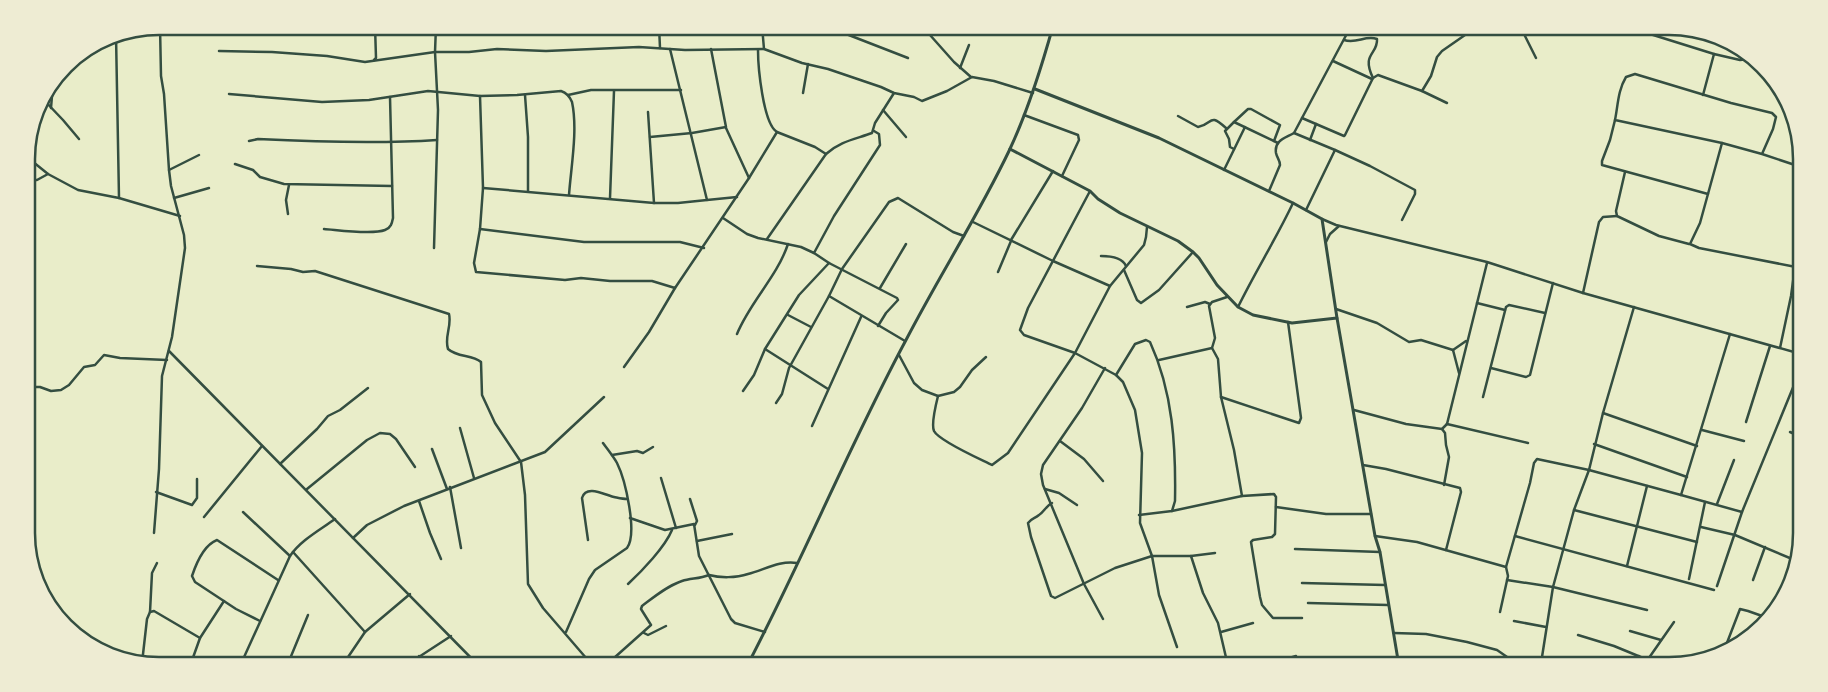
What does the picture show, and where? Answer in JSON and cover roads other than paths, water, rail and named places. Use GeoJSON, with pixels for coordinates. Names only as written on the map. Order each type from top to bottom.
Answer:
{"type":"FeatureCollection","features":[{"type":"Feature","properties":{"kind":"street"},"geometry":{"type":"LineString","coordinates":[[154,533],[159,460],[161,382],[169,351],[185,248],[180,216],[170,186],[164,94],[161,76],[160,35]]}},
{"type":"Feature","properties":{"kind":"street"},"geometry":{"type":"LineString","coordinates":[[373,61],[376,58],[375,35]]}},
{"type":"Feature","properties":{"kind":"street"},"geometry":{"type":"LineString","coordinates":[[434,248],[437,140],[436,35]]}},
{"type":"Feature","properties":{"kind":"street"},"geometry":{"type":"LineString","coordinates":[[659,35],[660,48]]}},
{"type":"Feature","properties":{"kind":"street"},"geometry":{"type":"LineString","coordinates":[[763,35],[764,49]]}},
{"type":"Feature","properties":{"kind":"street"},"geometry":{"type":"LineString","coordinates":[[850,35],[908,58]]}},
{"type":"Feature","properties":{"kind":"street"},"geometry":{"type":"LineString","coordinates":[[930,35],[960,68],[972,77],[1034,91],[1148,133],[1269,191],[1321,219],[1339,226],[1487,262],[1583,293],[1793,352]]}},
{"type":"Feature","properties":{"kind":"street"},"geometry":{"type":"LineString","coordinates":[[752,657],[859,432],[905,341],[973,222],[1010,148],[1034,91],[1050,35]]}},
{"type":"Feature","properties":{"kind":"street"},"geometry":{"type":"LineString","coordinates":[[1269,191],[1280,165],[1276,151],[1278,143],[1282,138],[1294,133],[1346,35]]}},
{"type":"Feature","properties":{"kind":"street"},"geometry":{"type":"LineString","coordinates":[[1422,91],[1431,76],[1437,57],[1442,51],[1465,35]]}},
{"type":"Feature","properties":{"kind":"street"},"geometry":{"type":"LineString","coordinates":[[1524,35],[1536,58]]}},
{"type":"Feature","properties":{"kind":"street"},"geometry":{"type":"LineString","coordinates":[[1653,35],[1714,54],[1742,60]]}},
{"type":"Feature","properties":{"kind":"street"},"geometry":{"type":"LineString","coordinates":[[1344,40],[1354,42],[1369,37],[1377,40],[1378,43],[1368,60],[1369,70],[1373,78]]}},
{"type":"Feature","properties":{"kind":"street"},"geometry":{"type":"LineString","coordinates":[[116,43],[119,198]]}},
{"type":"Feature","properties":{"kind":"street"},"geometry":{"type":"LineString","coordinates":[[960,68],[968,46]]}},
{"type":"Feature","properties":{"kind":"street"},"geometry":{"type":"LineString","coordinates":[[219,51],[327,56],[365,62],[435,52],[469,52],[497,49],[546,51],[660,48],[764,49],[828,69],[894,93],[925,101],[972,77]]}},
{"type":"Feature","properties":{"kind":"street"},"geometry":{"type":"LineString","coordinates":[[670,49],[707,200]]}},
{"type":"Feature","properties":{"kind":"street"},"geometry":{"type":"LineString","coordinates":[[711,49],[726,127],[749,178]]}},
{"type":"Feature","properties":{"kind":"street"},"geometry":{"type":"LineString","coordinates":[[758,50],[758,70],[771,127],[777,132],[815,147],[826,154]]}},
{"type":"Feature","properties":{"kind":"street"},"geometry":{"type":"LineString","coordinates":[[1703,95],[1714,54]]}},
{"type":"Feature","properties":{"kind":"street"},"geometry":{"type":"LineString","coordinates":[[1332,61],[1373,78]]}},
{"type":"Feature","properties":{"kind":"street"},"geometry":{"type":"LineString","coordinates":[[803,94],[808,64]]}},
{"type":"Feature","properties":{"kind":"street"},"geometry":{"type":"LineString","coordinates":[[1708,194],[1603,166],[1615,120],[1619,93],[1623,81],[1630,75],[1635,74],[1775,115],[1776,120],[1773,129],[1762,154]]}},
{"type":"Feature","properties":{"kind":"street"},"geometry":{"type":"LineString","coordinates":[[1302,118],[1344,136],[1373,78],[1378,75],[1422,91],[1447,103]]}},
{"type":"Feature","properties":{"kind":"street"},"geometry":{"type":"LineString","coordinates":[[568,95],[591,90],[681,90]]}},
{"type":"Feature","properties":{"kind":"street"},"geometry":{"type":"LineString","coordinates":[[229,94],[322,102],[361,101],[406,94],[436,92],[480,96],[561,91],[568,95],[572,103],[573,138],[569,194]]}},
{"type":"Feature","properties":{"kind":"street"},"geometry":{"type":"LineString","coordinates":[[610,198],[614,91]]}},
{"type":"Feature","properties":{"kind":"street"},"geometry":{"type":"LineString","coordinates":[[874,131],[875,123],[894,93]]}},
{"type":"Feature","properties":{"kind":"street"},"geometry":{"type":"LineString","coordinates":[[525,94],[528,137],[528,191]]}},
{"type":"Feature","properties":{"kind":"street"},"geometry":{"type":"LineString","coordinates":[[480,96],[482,188],[480,229],[474,270],[479,274],[565,280],[581,278],[610,281],[652,281],[675,288]]}},
{"type":"Feature","properties":{"kind":"street"},"geometry":{"type":"LineString","coordinates":[[51,108],[52,97]]}},
{"type":"Feature","properties":{"kind":"street"},"geometry":{"type":"LineString","coordinates":[[324,229],[343,231],[386,230],[391,227],[390,97]]}},
{"type":"Feature","properties":{"kind":"street"},"geometry":{"type":"LineString","coordinates":[[48,104],[79,139]]}},
{"type":"Feature","properties":{"kind":"street"},"geometry":{"type":"LineString","coordinates":[[1234,149],[1229,144],[1229,139],[1225,133],[1226,128],[1248,109],[1280,125],[1274,141]]}},
{"type":"Feature","properties":{"kind":"street"},"geometry":{"type":"LineString","coordinates":[[883,110],[906,137]]}},
{"type":"Feature","properties":{"kind":"street"},"geometry":{"type":"LineString","coordinates":[[648,112],[654,202]]}},
{"type":"Feature","properties":{"kind":"street"},"geometry":{"type":"LineString","coordinates":[[1024,115],[1078,135],[1079,140],[1062,176]]}},
{"type":"Feature","properties":{"kind":"street"},"geometry":{"type":"LineString","coordinates":[[1178,116],[1198,127],[1211,119],[1215,119],[1226,128]]}},
{"type":"Feature","properties":{"kind":"street"},"geometry":{"type":"LineString","coordinates":[[1615,120],[1722,143],[1793,164]]}},
{"type":"Feature","properties":{"kind":"street"},"geometry":{"type":"LineString","coordinates":[[1234,122],[1278,143]]}},
{"type":"Feature","properties":{"kind":"street"},"geometry":{"type":"LineString","coordinates":[[1310,140],[1316,124]]}},
{"type":"Feature","properties":{"kind":"street"},"geometry":{"type":"LineString","coordinates":[[650,136],[692,133],[726,127]]}},
{"type":"Feature","properties":{"kind":"street"},"geometry":{"type":"LineString","coordinates":[[1224,170],[1244,127]]}},
{"type":"Feature","properties":{"kind":"street"},"geometry":{"type":"LineString","coordinates":[[767,239],[826,154],[832,148],[850,139],[874,131]]}},
{"type":"Feature","properties":{"kind":"street"},"geometry":{"type":"LineString","coordinates":[[814,253],[834,216],[880,145],[879,134],[874,131]]}},
{"type":"Feature","properties":{"kind":"street"},"geometry":{"type":"LineString","coordinates":[[624,367],[649,332],[675,288],[704,248],[777,132]]}},
{"type":"Feature","properties":{"kind":"street"},"geometry":{"type":"LineString","coordinates":[[1294,133],[1370,166],[1415,190],[1414,197],[1402,220]]}},
{"type":"Feature","properties":{"kind":"street"},"geometry":{"type":"LineString","coordinates":[[249,141],[258,139],[391,143],[437,140]]}},
{"type":"Feature","properties":{"kind":"street"},"geometry":{"type":"LineString","coordinates":[[1690,244],[1700,223],[1722,143]]}},
{"type":"Feature","properties":{"kind":"street"},"geometry":{"type":"LineString","coordinates":[[1010,148],[1090,191],[1115,211],[1178,241],[1199,258],[1227,297],[1238,307],[1253,315],[1288,322],[1337,318]]}},
{"type":"Feature","properties":{"kind":"street"},"geometry":{"type":"LineString","coordinates":[[1306,210],[1335,150]]}},
{"type":"Feature","properties":{"kind":"street"},"geometry":{"type":"LineString","coordinates":[[169,170],[199,155]]}},
{"type":"Feature","properties":{"kind":"street"},"geometry":{"type":"LineString","coordinates":[[35,163],[48,174],[78,190],[119,198],[180,216]]}},
{"type":"Feature","properties":{"kind":"street"},"geometry":{"type":"LineString","coordinates":[[235,164],[253,170],[260,177],[269,181],[289,185],[392,186]]}},
{"type":"Feature","properties":{"kind":"street"},"geometry":{"type":"LineString","coordinates":[[998,272],[1011,241],[1053,171]]}},
{"type":"Feature","properties":{"kind":"street"},"geometry":{"type":"LineString","coordinates":[[1617,216],[1616,211],[1626,172]]}},
{"type":"Feature","properties":{"kind":"street"},"geometry":{"type":"LineString","coordinates":[[35,180],[48,174]]}},
{"type":"Feature","properties":{"kind":"street"},"geometry":{"type":"LineString","coordinates":[[288,214],[286,200],[289,185]]}},
{"type":"Feature","properties":{"kind":"street"},"geometry":{"type":"LineString","coordinates":[[174,198],[209,188]]}},
{"type":"Feature","properties":{"kind":"street"},"geometry":{"type":"LineString","coordinates":[[482,188],[678,203],[737,197]]}},
{"type":"Feature","properties":{"kind":"street"},"geometry":{"type":"LineString","coordinates":[[1090,191],[1028,308],[1020,330],[1024,334],[1075,353],[1105,368],[1123,382],[1134,410],[1142,453],[1139,515],[1141,526],[1152,556],[1159,594],[1177,647]]}},
{"type":"Feature","properties":{"kind":"street"},"geometry":{"type":"LineString","coordinates":[[776,403],[782,394],[788,371],[842,269],[889,202],[898,198],[953,232],[965,236]]}},
{"type":"Feature","properties":{"kind":"street"},"geometry":{"type":"LineString","coordinates":[[1238,307],[1256,270],[1276,239],[1293,203]]}},
{"type":"Feature","properties":{"kind":"street"},"geometry":{"type":"LineString","coordinates":[[1583,293],[1599,222],[1603,217],[1617,216],[1659,236],[1699,248],[1793,267]]}},
{"type":"Feature","properties":{"kind":"street"},"geometry":{"type":"LineString","coordinates":[[723,218],[747,234],[801,247],[814,253],[880,288],[898,300],[886,313],[878,326]]}},
{"type":"Feature","properties":{"kind":"street"},"geometry":{"type":"LineString","coordinates":[[1321,219],[1375,536],[1380,552],[1397,657]]}},
{"type":"Feature","properties":{"kind":"street"},"geometry":{"type":"LineString","coordinates":[[973,222],[1110,286]]}},
{"type":"Feature","properties":{"kind":"street"},"geometry":{"type":"LineString","coordinates":[[1326,244],[1330,234],[1339,226]]}},
{"type":"Feature","properties":{"kind":"street"},"geometry":{"type":"LineString","coordinates":[[938,396],[935,409],[934,432],[969,454],[992,465],[1008,453],[1075,353],[1110,286],[1144,245],[1147,227]]}},
{"type":"Feature","properties":{"kind":"street"},"geometry":{"type":"LineString","coordinates":[[480,229],[584,242],[680,242],[704,248]]}},
{"type":"Feature","properties":{"kind":"street"},"geometry":{"type":"LineString","coordinates":[[738,334],[748,314],[784,257],[788,244]]}},
{"type":"Feature","properties":{"kind":"street"},"geometry":{"type":"LineString","coordinates":[[880,288],[906,244]]}},
{"type":"Feature","properties":{"kind":"street"},"geometry":{"type":"LineString","coordinates":[[1101,256],[1115,257],[1124,262],[1137,300],[1141,303],[1159,290],[1193,252]]}},
{"type":"Feature","properties":{"kind":"street"},"geometry":{"type":"LineString","coordinates":[[1354,410],[1406,424],[1442,428],[1447,424],[1487,262]]}},
{"type":"Feature","properties":{"kind":"street"},"geometry":{"type":"LineString","coordinates":[[744,391],[754,375],[765,349],[807,285],[830,263]]}},
{"type":"Feature","properties":{"kind":"street"},"geometry":{"type":"LineString","coordinates":[[257,266],[303,272],[315,271],[449,314],[446,343],[448,349],[460,356],[474,358],[481,362],[482,395],[521,462],[525,495],[528,584],[543,608],[566,632],[586,657]]}},
{"type":"Feature","properties":{"kind":"street"},"geometry":{"type":"LineString","coordinates":[[1491,368],[1528,377],[1553,283]]}},
{"type":"Feature","properties":{"kind":"street"},"geometry":{"type":"LineString","coordinates":[[1780,348],[1793,286]]}},
{"type":"Feature","properties":{"kind":"street"},"geometry":{"type":"LineString","coordinates":[[829,296],[905,341]]}},
{"type":"Feature","properties":{"kind":"street"},"geometry":{"type":"LineString","coordinates":[[1187,307],[1205,302],[1210,304],[1227,297]]}},
{"type":"Feature","properties":{"kind":"street"},"geometry":{"type":"LineString","coordinates":[[1477,303],[1505,310]]}},
{"type":"Feature","properties":{"kind":"street"},"geometry":{"type":"LineString","coordinates":[[1210,304],[1215,338],[1212,348],[1218,359],[1221,398],[1234,450],[1242,496]]}},
{"type":"Feature","properties":{"kind":"street"},"geometry":{"type":"LineString","coordinates":[[1483,397],[1505,310],[1509,305],[1545,314]]}},
{"type":"Feature","properties":{"kind":"street"},"geometry":{"type":"LineString","coordinates":[[1542,657],[1553,587],[1574,510],[1589,470],[1594,444],[1634,307]]}},
{"type":"Feature","properties":{"kind":"street"},"geometry":{"type":"LineString","coordinates":[[1336,309],[1377,323],[1409,342],[1421,340],[1453,350]]}},
{"type":"Feature","properties":{"kind":"street"},"geometry":{"type":"LineString","coordinates":[[788,315],[811,327]]}},
{"type":"Feature","properties":{"kind":"street"},"geometry":{"type":"LineString","coordinates":[[812,426],[861,316]]}},
{"type":"Feature","properties":{"kind":"street"},"geometry":{"type":"LineString","coordinates":[[1221,398],[1299,423],[1301,418],[1288,322]]}},
{"type":"Feature","properties":{"kind":"street"},"geometry":{"type":"LineString","coordinates":[[1681,495],[1730,334]]}},
{"type":"Feature","properties":{"kind":"street"},"geometry":{"type":"LineString","coordinates":[[1116,375],[1135,344],[1146,340],[1150,342],[1158,360],[1169,400],[1174,437],[1175,502],[1172,511]]}},
{"type":"Feature","properties":{"kind":"street"},"geometry":{"type":"LineString","coordinates":[[1453,350],[1467,340]]}},
{"type":"Feature","properties":{"kind":"street"},"geometry":{"type":"LineString","coordinates":[[1746,422],[1770,346]]}},
{"type":"Feature","properties":{"kind":"street"},"geometry":{"type":"LineString","coordinates":[[1158,360],[1212,348]]}},
{"type":"Feature","properties":{"kind":"street"},"geometry":{"type":"LineString","coordinates":[[765,349],[828,390]]}},
{"type":"Feature","properties":{"kind":"street"},"geometry":{"type":"LineString","coordinates":[[1453,350],[1459,374]]}},
{"type":"Feature","properties":{"kind":"street"},"geometry":{"type":"LineString","coordinates":[[169,351],[471,657]]}},
{"type":"Feature","properties":{"kind":"street"},"geometry":{"type":"LineString","coordinates":[[35,387],[51,391],[61,390],[69,385],[84,367],[95,364],[104,355],[120,358],[167,360]]}},
{"type":"Feature","properties":{"kind":"street"},"geometry":{"type":"LineString","coordinates":[[899,355],[914,383],[922,390],[938,396],[954,392],[972,370],[986,357]]}},
{"type":"Feature","properties":{"kind":"street"},"geometry":{"type":"LineString","coordinates":[[1103,618],[1084,584],[1046,489],[1041,469],[1082,408],[1105,368]]}},
{"type":"Feature","properties":{"kind":"street"},"geometry":{"type":"LineString","coordinates":[[280,464],[318,429],[328,416],[340,410],[368,388]]}},
{"type":"Feature","properties":{"kind":"street"},"geometry":{"type":"LineString","coordinates":[[1717,586],[1742,512],[1793,388]]}},
{"type":"Feature","properties":{"kind":"street"},"geometry":{"type":"LineString","coordinates":[[353,538],[367,525],[385,515],[448,488],[545,452],[604,396]]}},
{"type":"Feature","properties":{"kind":"street"},"geometry":{"type":"LineString","coordinates":[[1603,413],[1697,446]]}},
{"type":"Feature","properties":{"kind":"street"},"geometry":{"type":"LineString","coordinates":[[1447,424],[1528,443]]}},
{"type":"Feature","properties":{"kind":"street"},"geometry":{"type":"LineString","coordinates":[[460,428],[474,478]]}},
{"type":"Feature","properties":{"kind":"street"},"geometry":{"type":"LineString","coordinates":[[1442,428],[1445,433],[1449,457],[1444,484]]}},
{"type":"Feature","properties":{"kind":"street"},"geometry":{"type":"LineString","coordinates":[[1702,430],[1744,441]]}},
{"type":"Feature","properties":{"kind":"street"},"geometry":{"type":"LineString","coordinates":[[307,490],[367,440],[380,434],[390,434],[396,439],[415,467]]}},
{"type":"Feature","properties":{"kind":"street"},"geometry":{"type":"LineString","coordinates":[[1060,441],[1084,459],[1103,482]]}},
{"type":"Feature","properties":{"kind":"street"},"geometry":{"type":"LineString","coordinates":[[566,632],[589,579],[595,570],[630,544],[630,518],[619,468],[603,443]]}},
{"type":"Feature","properties":{"kind":"street"},"geometry":{"type":"LineString","coordinates":[[1594,444],[1687,477]]}},
{"type":"Feature","properties":{"kind":"street"},"geometry":{"type":"LineString","coordinates":[[204,517],[262,446]]}},
{"type":"Feature","properties":{"kind":"street"},"geometry":{"type":"LineString","coordinates":[[612,455],[637,451],[643,453],[653,447]]}},
{"type":"Feature","properties":{"kind":"street"},"geometry":{"type":"LineString","coordinates":[[432,449],[448,488],[462,548]]}},
{"type":"Feature","properties":{"kind":"street"},"geometry":{"type":"LineString","coordinates":[[1500,612],[1507,580],[1506,567],[1536,460],[1540,459],[1589,470],[1742,512]]}},
{"type":"Feature","properties":{"kind":"street"},"geometry":{"type":"LineString","coordinates":[[1717,504],[1734,460]]}},
{"type":"Feature","properties":{"kind":"street"},"geometry":{"type":"LineString","coordinates":[[1363,465],[1393,470],[1458,487],[1462,490],[1446,550]]}},
{"type":"Feature","properties":{"kind":"street"},"geometry":{"type":"LineString","coordinates":[[661,478],[676,528]]}},
{"type":"Feature","properties":{"kind":"street"},"geometry":{"type":"LineString","coordinates":[[156,492],[192,505],[197,498],[197,479]]}},
{"type":"Feature","properties":{"kind":"street"},"geometry":{"type":"LineString","coordinates":[[1627,566],[1646,486]]}},
{"type":"Feature","properties":{"kind":"street"},"geometry":{"type":"LineString","coordinates":[[1046,489],[1059,493],[1077,505]]}},
{"type":"Feature","properties":{"kind":"street"},"geometry":{"type":"LineString","coordinates":[[588,540],[582,498],[584,494],[588,491],[598,492],[627,499]]}},
{"type":"Feature","properties":{"kind":"street"},"geometry":{"type":"LineString","coordinates":[[1139,515],[1172,511],[1242,496],[1274,494],[1276,497],[1274,536],[1251,542],[1260,596],[1266,610],[1273,618],[1302,618]]}},
{"type":"Feature","properties":{"kind":"street"},"geometry":{"type":"LineString","coordinates":[[690,499],[696,521],[699,556],[731,619],[735,623],[765,632]]}},
{"type":"Feature","properties":{"kind":"street"},"geometry":{"type":"LineString","coordinates":[[419,501],[441,559]]}},
{"type":"Feature","properties":{"kind":"street"},"geometry":{"type":"LineString","coordinates":[[1689,579],[1705,502]]}},
{"type":"Feature","properties":{"kind":"street"},"geometry":{"type":"LineString","coordinates":[[1052,503],[1047,505],[1039,516],[1031,519],[1028,523],[1031,537],[1052,596],[1058,598],[1115,568],[1152,556],[1191,556],[1215,553]]}},
{"type":"Feature","properties":{"kind":"street"},"geometry":{"type":"LineString","coordinates":[[1276,507],[1326,514],[1372,514]]}},
{"type":"Feature","properties":{"kind":"street"},"geometry":{"type":"LineString","coordinates":[[1574,510],[1697,542]]}},
{"type":"Feature","properties":{"kind":"street"},"geometry":{"type":"LineString","coordinates":[[243,512],[290,556]]}},
{"type":"Feature","properties":{"kind":"street"},"geometry":{"type":"LineString","coordinates":[[630,518],[665,530],[691,524],[695,525]]}},
{"type":"Feature","properties":{"kind":"street"},"geometry":{"type":"LineString","coordinates":[[244,657],[290,556],[316,531],[335,519]]}},
{"type":"Feature","properties":{"kind":"street"},"geometry":{"type":"LineString","coordinates":[[1701,527],[1735,535],[1791,558]]}},
{"type":"Feature","properties":{"kind":"street"},"geometry":{"type":"LineString","coordinates":[[628,584],[647,566],[669,538],[672,529]]}},
{"type":"Feature","properties":{"kind":"street"},"geometry":{"type":"LineString","coordinates":[[698,540],[732,534]]}},
{"type":"Feature","properties":{"kind":"street"},"geometry":{"type":"LineString","coordinates":[[1375,536],[1416,542],[1506,567]]}},
{"type":"Feature","properties":{"kind":"street"},"geometry":{"type":"LineString","coordinates":[[1515,536],[1714,590]]}},
{"type":"Feature","properties":{"kind":"street"},"geometry":{"type":"LineString","coordinates":[[260,621],[224,601],[192,579],[197,564],[211,542],[216,540],[230,551],[278,580]]}},
{"type":"Feature","properties":{"kind":"street"},"geometry":{"type":"LineString","coordinates":[[1753,580],[1766,547]]}},
{"type":"Feature","properties":{"kind":"street"},"geometry":{"type":"LineString","coordinates":[[1295,550],[1380,552]]}},
{"type":"Feature","properties":{"kind":"street"},"geometry":{"type":"LineString","coordinates":[[293,552],[365,632]]}},
{"type":"Feature","properties":{"kind":"street"},"geometry":{"type":"LineString","coordinates":[[1191,556],[1203,593],[1214,613],[1226,657]]}},
{"type":"Feature","properties":{"kind":"street"},"geometry":{"type":"LineString","coordinates":[[143,656],[147,619],[150,612],[152,573],[157,563]]}},
{"type":"Feature","properties":{"kind":"street"},"geometry":{"type":"LineString","coordinates":[[614,657],[651,625],[641,609],[642,606],[656,595],[678,583],[685,580],[700,579],[708,575],[715,577],[741,576],[776,564],[797,563]]}},
{"type":"Feature","properties":{"kind":"street"},"geometry":{"type":"LineString","coordinates":[[1507,580],[1553,587],[1647,610]]}},
{"type":"Feature","properties":{"kind":"street"},"geometry":{"type":"LineString","coordinates":[[1302,583],[1385,585]]}},
{"type":"Feature","properties":{"kind":"street"},"geometry":{"type":"LineString","coordinates":[[348,657],[365,632],[410,594]]}},
{"type":"Feature","properties":{"kind":"street"},"geometry":{"type":"LineString","coordinates":[[193,657],[200,638],[224,601]]}},
{"type":"Feature","properties":{"kind":"street"},"geometry":{"type":"LineString","coordinates":[[1308,603],[1388,605]]}},
{"type":"Feature","properties":{"kind":"street"},"geometry":{"type":"LineString","coordinates":[[1727,642],[1740,609],[1748,610],[1761,616]]}},
{"type":"Feature","properties":{"kind":"street"},"geometry":{"type":"LineString","coordinates":[[150,612],[160,612],[200,638]]}},
{"type":"Feature","properties":{"kind":"street"},"geometry":{"type":"LineString","coordinates":[[291,657],[308,615]]}},
{"type":"Feature","properties":{"kind":"street"},"geometry":{"type":"LineString","coordinates":[[1514,621],[1546,627]]}},
{"type":"Feature","properties":{"kind":"street"},"geometry":{"type":"LineString","coordinates":[[1650,657],[1674,622]]}},
{"type":"Feature","properties":{"kind":"street"},"geometry":{"type":"LineString","coordinates":[[1220,632],[1253,623]]}},
{"type":"Feature","properties":{"kind":"street"},"geometry":{"type":"LineString","coordinates":[[644,633],[648,635],[666,626]]}},
{"type":"Feature","properties":{"kind":"street"},"geometry":{"type":"LineString","coordinates":[[1630,631],[1661,640]]}},
{"type":"Feature","properties":{"kind":"street"},"geometry":{"type":"LineString","coordinates":[[1393,634],[1426,634],[1467,642],[1497,650],[1508,657]]}},
{"type":"Feature","properties":{"kind":"street"},"geometry":{"type":"LineString","coordinates":[[1578,634],[1639,656]]}},
{"type":"Feature","properties":{"kind":"street"},"geometry":{"type":"LineString","coordinates":[[419,656],[451,636]]}}]}
